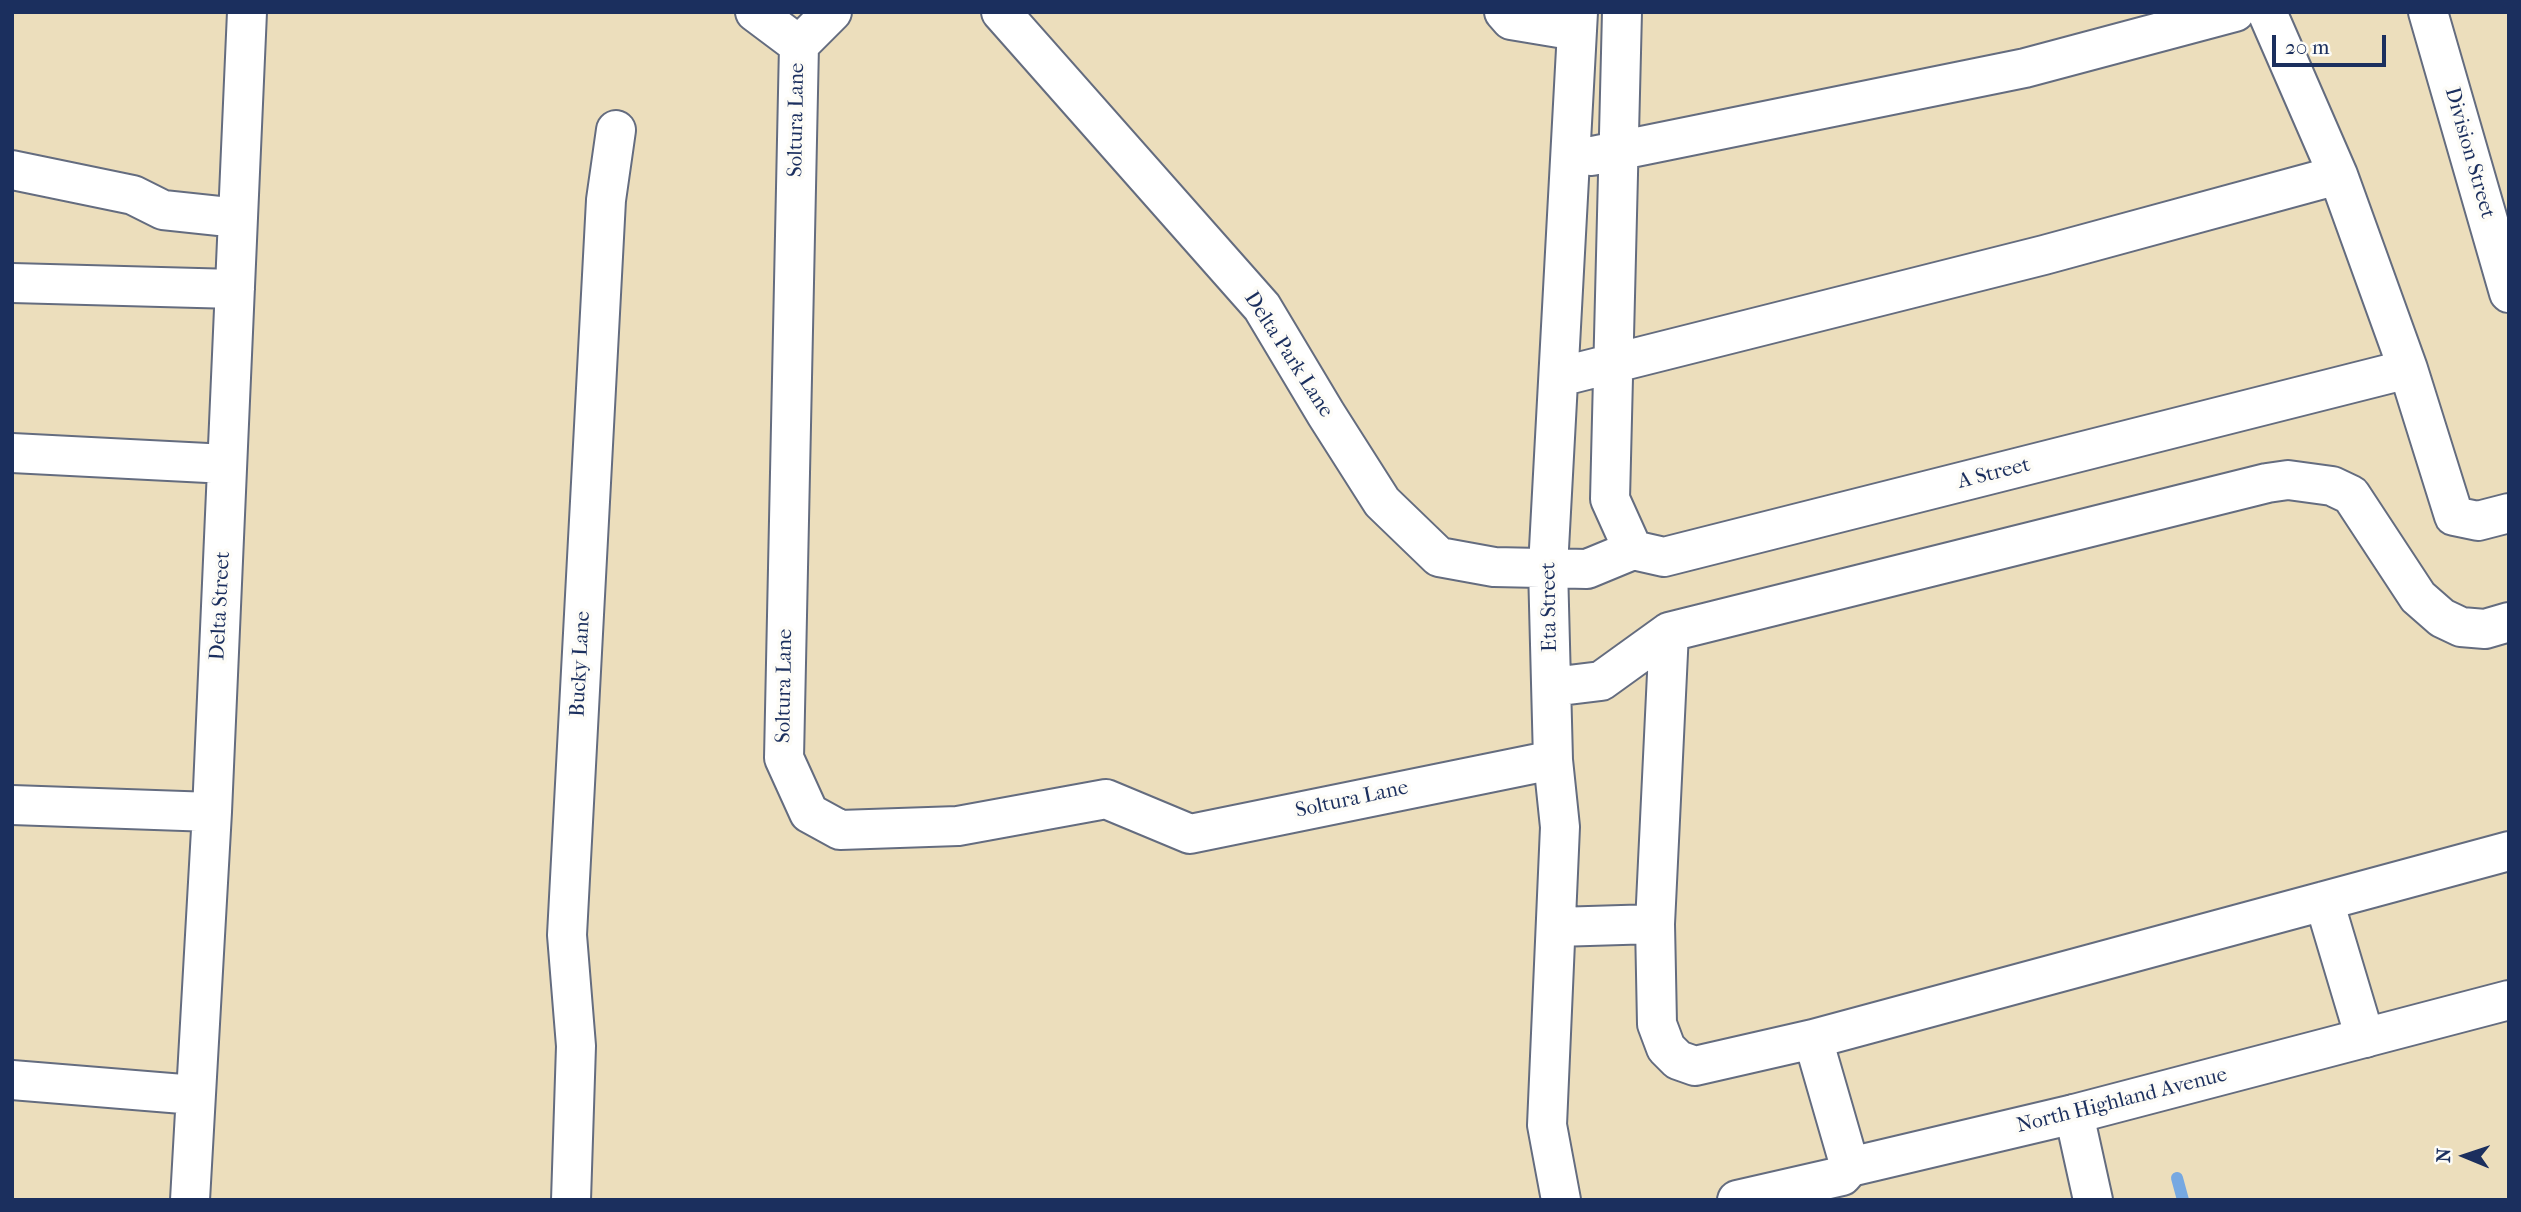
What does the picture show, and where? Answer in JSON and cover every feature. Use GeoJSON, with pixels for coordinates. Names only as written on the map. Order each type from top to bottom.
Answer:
{"type":"FeatureCollection","features":[{"type":"Feature","properties":{"kind":"street","name":"Delta Street"},"geometry":{"type":"LineString","coordinates":[[190,1200],[212,812],[247,12]]}},
{"type":"Feature","properties":{"kind":"street"},"geometry":{"type":"LineString","coordinates":[[755,12],[799,46]]}},
{"type":"Feature","properties":{"kind":"street","name":"Soltura Lane"},"geometry":{"type":"LineString","coordinates":[[832,12],[799,46],[784,758],[808,813],[840,830],[958,826],[1106,799],[1190,834],[1553,760]]}},
{"type":"Feature","properties":{"kind":"street","name":"Delta Park Lane"},"geometry":{"type":"LineString","coordinates":[[1001,12],[1262,307],[1382,502],[1439,557],[1494,567],[1587,569],[1633,550]]}},
{"type":"Feature","properties":{"kind":"street"},"geometry":{"type":"LineString","coordinates":[[1504,12],[1511,20],[1577,22]]}},
{"type":"Feature","properties":{"kind":"street"},"geometry":{"type":"LineString","coordinates":[[1622,12],[1610,499],[1633,550]]}},
{"type":"Feature","properties":{"kind":"street"},"geometry":{"type":"LineString","coordinates":[[1570,161],[2025,68],[2235,12]]}},
{"type":"Feature","properties":{"kind":"street"},"geometry":{"type":"LineString","coordinates":[[2267,12],[2338,175],[2408,369],[2455,516],[2478,521],[2509,513]]}},
{"type":"Feature","properties":{"kind":"street","name":"Division Street"},"geometry":{"type":"LineString","coordinates":[[2428,12],[2509,293]]}},
{"type":"Feature","properties":{"kind":"street","name":"Eta Street"},"geometry":{"type":"LineString","coordinates":[[1561,1200],[1547,1125],[1560,827],[1553,760],[1548,567],[1577,22]]}},
{"type":"Feature","properties":{"kind":"street","name":"Bucky Lane"},"geometry":{"type":"LineString","coordinates":[[571,1200],[576,1046],[567,935],[606,201],[616,130]]}},
{"type":"Feature","properties":{"kind":"street"},"geometry":{"type":"LineString","coordinates":[[12,170],[133,195],[163,210],[238,218]]}},
{"type":"Feature","properties":{"kind":"street"},"geometry":{"type":"LineString","coordinates":[[1559,377],[2031,258],[2338,175]]}},
{"type":"Feature","properties":{"kind":"street"},"geometry":{"type":"LineString","coordinates":[[12,283],[235,289]]}},
{"type":"Feature","properties":{"kind":"street","name":"A Street"},"geometry":{"type":"LineString","coordinates":[[1633,550],[1664,557],[2408,369]]}},
{"type":"Feature","properties":{"kind":"street"},"geometry":{"type":"LineString","coordinates":[[12,453],[227,464]]}},
{"type":"Feature","properties":{"kind":"street"},"geometry":{"type":"LineString","coordinates":[[1552,687],[1601,681],[1669,632],[2240,490],[2288,481],[2332,486],[2351,495],[2418,597],[2442,618],[2461,627],[2485,629],[2509,622]]}},
{"type":"Feature","properties":{"kind":"street"},"geometry":{"type":"LineString","coordinates":[[1669,632],[1655,924],[1657,1024],[1666,1048],[1678,1060],[1695,1066],[1813,1039],[2509,851]]}},
{"type":"Feature","properties":{"kind":"street"},"geometry":{"type":"LineString","coordinates":[[12,805],[212,812]]}},
{"type":"Feature","properties":{"kind":"street"},"geometry":{"type":"LineString","coordinates":[[2325,901],[2365,1038]]}},
{"type":"Feature","properties":{"kind":"street"},"geometry":{"type":"LineString","coordinates":[[1556,927],[1655,924]]}},
{"type":"Feature","properties":{"kind":"street","name":"North Highland Avenue"},"geometry":{"type":"LineString","coordinates":[[1737,1200],[1838,1182],[2074,1114],[2509,1000]]}},
{"type":"Feature","properties":{"kind":"street"},"geometry":{"type":"LineString","coordinates":[[1813,1039],[1838,1182]]}},
{"type":"Feature","properties":{"kind":"street"},"geometry":{"type":"LineString","coordinates":[[12,1080],[195,1095]]}},
{"type":"Feature","properties":{"kind":"street"},"geometry":{"type":"LineString","coordinates":[[2074,1114],[2094,1200]]}},
{"type":"Feature","properties":{"kind":"waterway"},"geometry":{"type":"LineString","coordinates":[[2177,1178],[2183,1200]]}}]}
